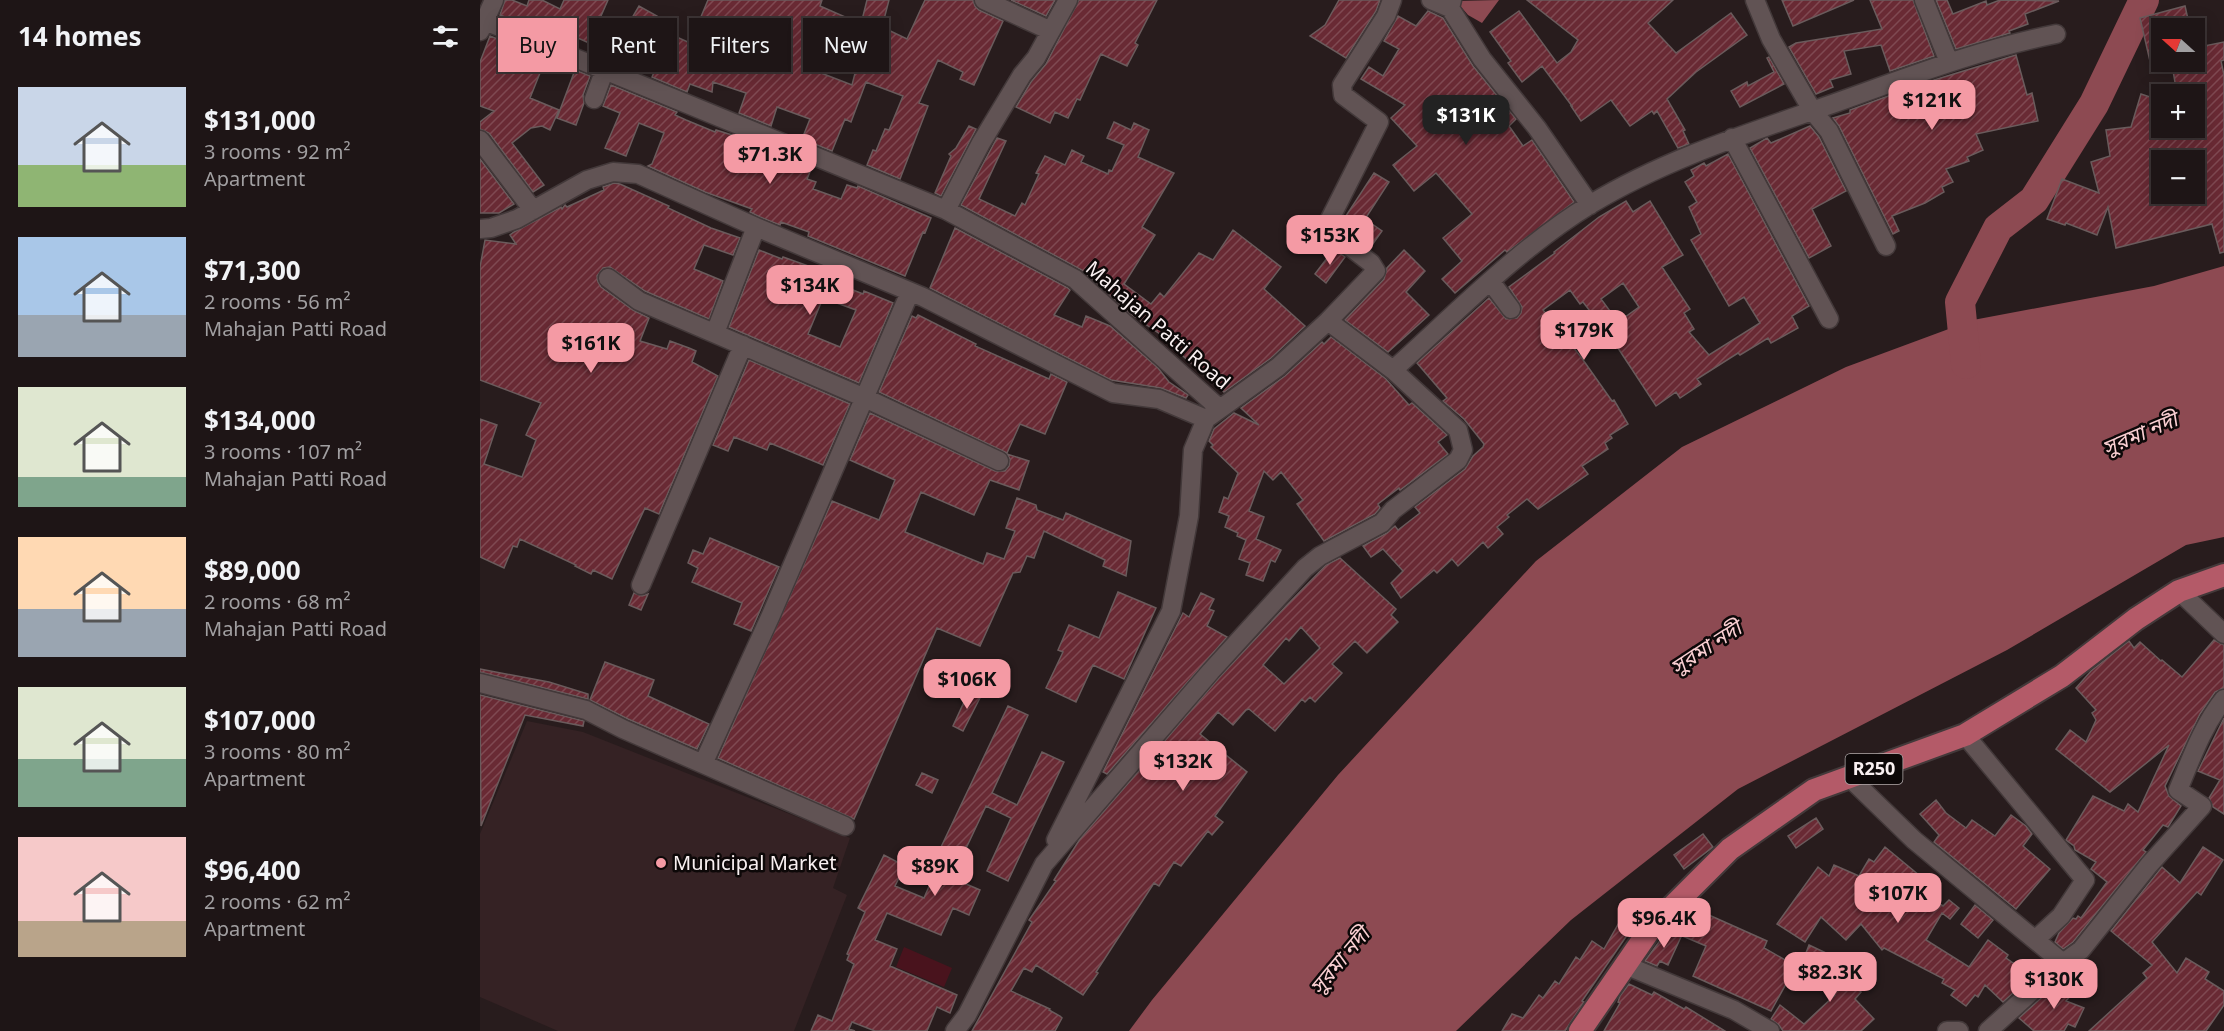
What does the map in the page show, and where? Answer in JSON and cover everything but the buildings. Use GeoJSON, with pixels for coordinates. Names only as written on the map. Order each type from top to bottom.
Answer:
{"type":"FeatureCollection","features":[{"type":"Feature","properties":{"kind":"main road","name":"R250"},"geometry":{"type":"LineString","coordinates":[[1580,1031],[1651,928],[1730,849],[1814,790],[1965,735],[2062,676],[2136,619],[2179,591],[2224,575]]}},
{"type":"Feature","properties":{"kind":"street"},"geometry":{"type":"LineString","coordinates":[[482,24],[494,0]]}},
{"type":"Feature","properties":{"kind":"street"},"geometry":{"type":"LineString","coordinates":[[984,0],[1051,31]]}},
{"type":"Feature","properties":{"kind":"street"},"geometry":{"type":"LineString","coordinates":[[946,210],[981,143],[1022,75],[1036,58],[1068,0]]}},
{"type":"Feature","properties":{"kind":"street"},"geometry":{"type":"LineString","coordinates":[[480,229],[517,219],[587,180],[614,172],[638,174],[910,292],[1113,393],[1159,399],[1213,414],[1278,367],[1328,321],[1376,271],[1371,263],[1327,228],[1379,122],[1343,95],[1342,85],[1386,16],[1392,0]]}},
{"type":"Feature","properties":{"kind":"street"},"geometry":{"type":"LineString","coordinates":[[1431,0],[1451,4],[1482,59],[1537,128],[1590,205]]}},
{"type":"Feature","properties":{"kind":"street"},"geometry":{"type":"LineString","coordinates":[[1755,0],[1771,39],[1812,110],[1829,131],[1886,246]]}},
{"type":"Feature","properties":{"kind":"street"},"geometry":{"type":"LineString","coordinates":[[1924,0],[1949,62]]}},
{"type":"Feature","properties":{"kind":"street","name":"Mahajan Patti Road"},"geometry":{"type":"LineString","coordinates":[[482,24],[589,63]]}},
{"type":"Feature","properties":{"kind":"street"},"geometry":{"type":"LineString","coordinates":[[1393,370],[1538,241],[1590,205],[1626,184],[1732,138],[1949,62],[2012,42],[2056,34]]}},
{"type":"Feature","properties":{"kind":"street"},"geometry":{"type":"LineString","coordinates":[[594,99],[604,72]]}},
{"type":"Feature","properties":{"kind":"street","name":"Mahajan Patti Road"},"geometry":{"type":"LineString","coordinates":[[612,72],[946,210],[1075,279],[1213,414],[1193,450],[1189,516],[1171,610],[1044,864]]}},
{"type":"Feature","properties":{"kind":"street"},"geometry":{"type":"LineString","coordinates":[[1732,138],[1829,319]]}},
{"type":"Feature","properties":{"kind":"street"},"geometry":{"type":"LineString","coordinates":[[480,140],[533,210]]}},
{"type":"Feature","properties":{"kind":"street"},"geometry":{"type":"LineString","coordinates":[[715,333],[756,227]]}},
{"type":"Feature","properties":{"kind":"street"},"geometry":{"type":"LineString","coordinates":[[608,278],[639,301],[866,398],[999,462]]}},
{"type":"Feature","properties":{"kind":"street"},"geometry":{"type":"LineString","coordinates":[[1491,282],[1511,309]]}},
{"type":"Feature","properties":{"kind":"street"},"geometry":{"type":"LineString","coordinates":[[703,764],[866,398],[910,292]]}},
{"type":"Feature","properties":{"kind":"street"},"geometry":{"type":"LineString","coordinates":[[955,1031],[967,1015],[1044,864],[1211,671],[1305,568],[1320,556],[1382,523],[1394,510],[1458,460],[1463,450],[1458,430],[1393,370],[1328,321]]}},
{"type":"Feature","properties":{"kind":"street"},"geometry":{"type":"LineString","coordinates":[[641,585],[743,345]]}},
{"type":"Feature","properties":{"kind":"street"},"geometry":{"type":"LineString","coordinates":[[2179,591],[2224,634]]}},
{"type":"Feature","properties":{"kind":"street"},"geometry":{"type":"LineString","coordinates":[[480,683],[586,710],[623,729],[845,826]]}},
{"type":"Feature","properties":{"kind":"street"},"geometry":{"type":"LineString","coordinates":[[1988,1031],[2063,963],[2081,950],[2149,865],[2202,806],[2178,790],[2191,758],[2224,699]]}},
{"type":"Feature","properties":{"kind":"street"},"geometry":{"type":"LineString","coordinates":[[1965,735],[2085,880],[2061,916],[2035,940]]}},
{"type":"Feature","properties":{"kind":"street"},"geometry":{"type":"LineString","coordinates":[[1849,777],[1914,840],[2063,963]]}},
{"type":"Feature","properties":{"kind":"street"},"geometry":{"type":"LineString","coordinates":[[1625,965],[1734,1010],[1770,1031]]}},
{"type":"Feature","properties":{"kind":"street"},"geometry":{"type":"LineString","coordinates":[[1947,1031],[1959,1031]]}},
{"type":"Feature","properties":{"kind":"shaded area","name":"Municipal Market"},"geometry":{"type":"Polygon","coordinates":[[[527,721],[583,732],[850,838],[833,888],[847,895],[794,1031],[558,1031],[480,997],[480,834],[527,721]]]}},
{"type":"Feature","properties":{"kind":"shaded area"},"geometry":{"type":"Polygon","coordinates":[[[904,947],[952,968],[944,987],[896,967],[904,947]]]}},
{"type":"Feature","properties":{"kind":"water"},"geometry":{"type":"Polygon","coordinates":[[[1499,0],[1482,23],[1468,15],[1456,1],[1499,0]]]}},
{"type":"Feature","properties":{"kind":"water","name":"সুরমা নদী"},"geometry":{"type":"Polygon","coordinates":[[[2224,266],[2224,537],[2186,545],[2007,650],[1738,789],[1571,920],[1456,1031],[1129,1031],[1338,775],[1536,561],[1682,447],[1846,367],[1973,320],[2154,286],[2224,266]]]}},
{"type":"Feature","properties":{"kind":"waterway"},"geometry":{"type":"LineString","coordinates":[[1966,364],[1960,302],[1998,228],[2034,200],[2094,104],[2144,0]]}},
{"type":"Feature","properties":{"kind":"place","name":"Municipal Market"},"geometry":{"type":"Point","coordinates":[661,863]}}]}
